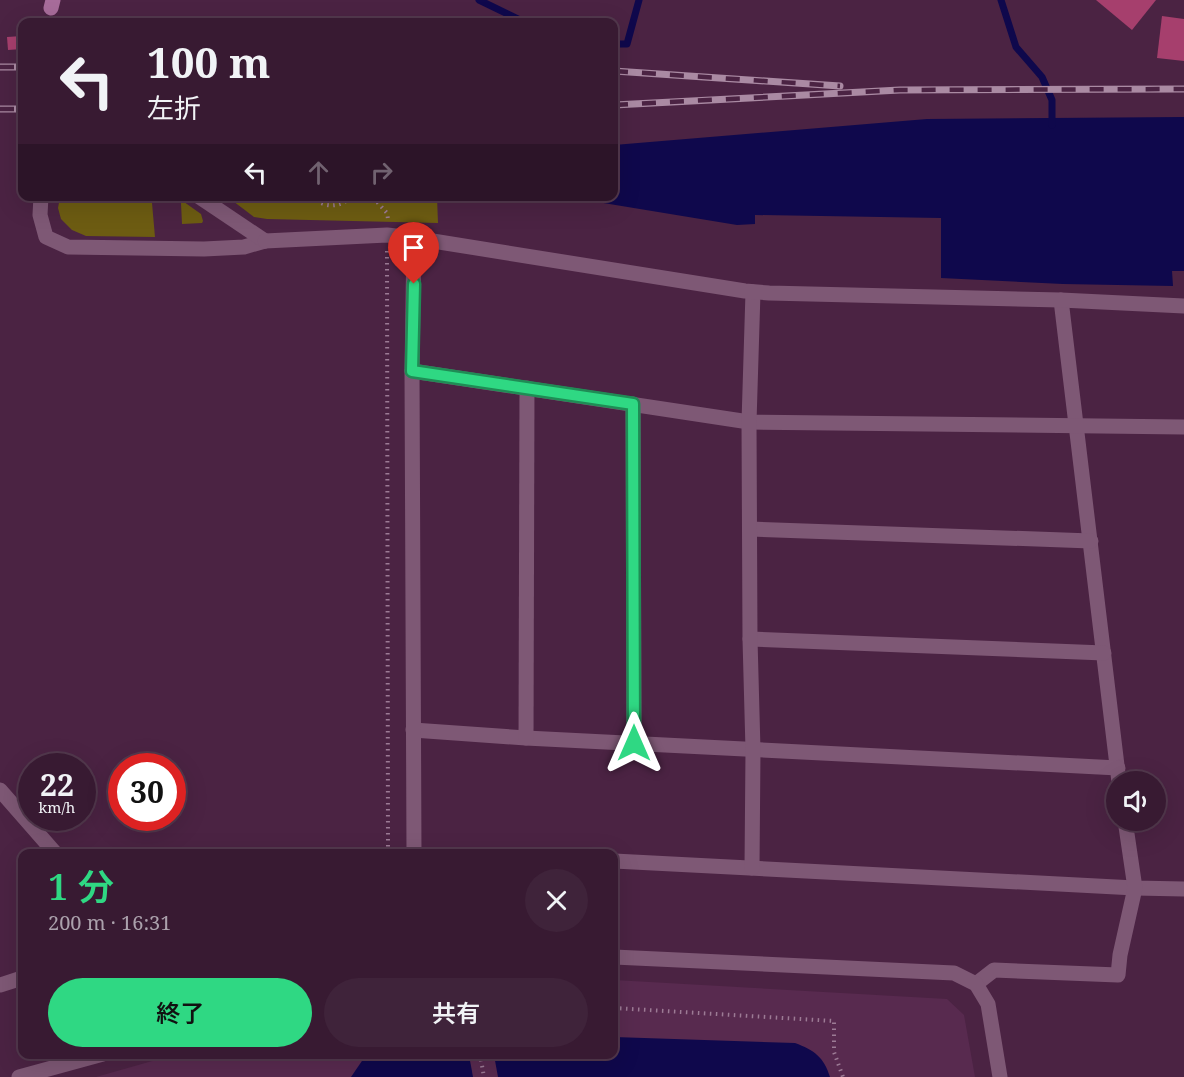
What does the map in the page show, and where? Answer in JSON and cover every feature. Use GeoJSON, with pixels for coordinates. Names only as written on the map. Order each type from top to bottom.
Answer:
{"type":"FeatureCollection","features":[{"type":"Feature","properties":{"kind":"street"},"geometry":{"type":"LineString","coordinates":[[41,201],[40,215],[46,237],[68,247],[224,248],[244,247],[264,241],[387,235],[753,292],[1061,300],[1184,306]]}},
{"type":"Feature","properties":{"kind":"street"},"geometry":{"type":"LineString","coordinates":[[205,201],[264,241]]}},
{"type":"Feature","properties":{"kind":"street"},"geometry":{"type":"LineString","coordinates":[[414,238],[412,371],[414,849]]}},
{"type":"Feature","properties":{"kind":"street"},"geometry":{"type":"LineString","coordinates":[[752,868],[749,422],[753,292]]}},
{"type":"Feature","properties":{"kind":"street"},"geometry":{"type":"LineString","coordinates":[[1061,300],[1119,771]]}},
{"type":"Feature","properties":{"kind":"street"},"geometry":{"type":"LineString","coordinates":[[412,371],[749,422],[1184,427]]}},
{"type":"Feature","properties":{"kind":"street"},"geometry":{"type":"LineString","coordinates":[[526,738],[527,388]]}},
{"type":"Feature","properties":{"kind":"street"},"geometry":{"type":"LineString","coordinates":[[633,404],[634,743]]}},
{"type":"Feature","properties":{"kind":"street"},"geometry":{"type":"LineString","coordinates":[[750,530],[1091,541]]}},
{"type":"Feature","properties":{"kind":"street"},"geometry":{"type":"LineString","coordinates":[[750,639],[1104,652]]}},
{"type":"Feature","properties":{"kind":"street"},"geometry":{"type":"LineString","coordinates":[[413,730],[1106,774]]}},
{"type":"Feature","properties":{"kind":"street"},"geometry":{"type":"LineString","coordinates":[[0,790],[52,849]]}},
{"type":"Feature","properties":{"kind":"street"},"geometry":{"type":"LineString","coordinates":[[976,984],[994,970],[1118,975],[1135,888],[1127,831]]}},
{"type":"Feature","properties":{"kind":"street"},"geometry":{"type":"LineString","coordinates":[[618,861],[1184,889]]}},
{"type":"Feature","properties":{"kind":"street"},"geometry":{"type":"LineString","coordinates":[[618,957],[954,973],[976,984],[988,1004],[1000,1077]]}},
{"type":"Feature","properties":{"kind":"street"},"geometry":{"type":"LineString","coordinates":[[0,985],[18,979]]}},
{"type":"Feature","properties":{"kind":"street"},"geometry":{"type":"LineString","coordinates":[[19,1077],[85,1059]]}},
{"type":"Feature","properties":{"kind":"path"},"geometry":{"type":"LineString","coordinates":[[316,201],[332,206],[348,201]]}},
{"type":"Feature","properties":{"kind":"path"},"geometry":{"type":"LineString","coordinates":[[378,201],[387,213],[388,849]]}},
{"type":"Feature","properties":{"kind":"path"},"geometry":{"type":"LineString","coordinates":[[388,645],[397,645]]}},
{"type":"Feature","properties":{"kind":"path"},"geometry":{"type":"LineString","coordinates":[[618,1008],[834,1022],[834,1053],[843,1077]]}},
{"type":"Feature","properties":{"kind":"path"},"geometry":{"type":"LineString","coordinates":[[481,1059],[484,1077]]}},
{"type":"Feature","properties":{"kind":"shaded area"},"geometry":{"type":"Polygon","coordinates":[[[1184,117],[1184,271],[1172,271],[1173,286],[941,278],[941,218],[755,215],[755,224],[737,225],[591,201],[618,201],[618,145],[927,119],[1184,117]]]}},
{"type":"Feature","properties":{"kind":"shaded area"},"geometry":{"type":"Polygon","coordinates":[[[59,201],[183,201],[201,214],[203,221],[202,223],[182,224],[181,203],[152,203],[155,237],[86,236],[72,230],[61,219],[58,208],[59,201]]]}},
{"type":"Feature","properties":{"kind":"shaded area"},"geometry":{"type":"Polygon","coordinates":[[[233,201],[437,201],[438,223],[267,219],[254,217],[233,201]]]}},
{"type":"Feature","properties":{"kind":"shaded area"},"geometry":{"type":"Polygon","coordinates":[[[618,980],[947,999],[964,1015],[975,1077],[96,1077],[159,1059],[618,1059],[618,980]]]}},
{"type":"Feature","properties":{"kind":"shaded area"},"geometry":{"type":"Polygon","coordinates":[[[618,1037],[795,1043],[808,1048],[817,1055],[825,1064],[830,1077],[498,1077],[495,1059],[618,1059],[618,1037]]]}},
{"type":"Feature","properties":{"kind":"shaded area"},"geometry":{"type":"Polygon","coordinates":[[[363,1059],[470,1059],[473,1077],[351,1077],[363,1059]]]}},
{"type":"Feature","properties":{"kind":"building"},"geometry":{"type":"Polygon","coordinates":[[[1096,0],[1156,0],[1132,30],[1096,0]]]}},
{"type":"Feature","properties":{"kind":"building"},"geometry":{"type":"Polygon","coordinates":[[[1162,16],[1184,19],[1184,61],[1157,58],[1162,16]]]}},
{"type":"Feature","properties":{"kind":"building"},"geometry":{"type":"Polygon","coordinates":[[[18,36],[18,49],[8,50],[7,37],[18,36]]]}},
{"type":"Feature","properties":{"kind":"waterway"},"geometry":{"type":"LineString","coordinates":[[479,0],[516,18]]}},
{"type":"Feature","properties":{"kind":"waterway"},"geometry":{"type":"LineString","coordinates":[[618,44],[627,44],[639,0]]}},
{"type":"Feature","properties":{"kind":"waterway"},"geometry":{"type":"LineString","coordinates":[[1001,0],[1016,47],[1042,77],[1052,100],[1052,125]]}},
{"type":"Feature","properties":{"kind":"railway"},"geometry":{"type":"LineString","coordinates":[[0,67],[18,67]]}},
{"type":"Feature","properties":{"kind":"railway"},"geometry":{"type":"LineString","coordinates":[[618,71],[840,86]]}},
{"type":"Feature","properties":{"kind":"railway"},"geometry":{"type":"LineString","coordinates":[[618,105],[900,90],[1184,89]]}},
{"type":"Feature","properties":{"kind":"railway"},"geometry":{"type":"LineString","coordinates":[[0,109],[18,109]]}},
{"type":"Feature","properties":{"kind":"route"},"geometry":{"type":"LineString","coordinates":[[414,284],[412,371],[633,404],[634,743]]}}]}
